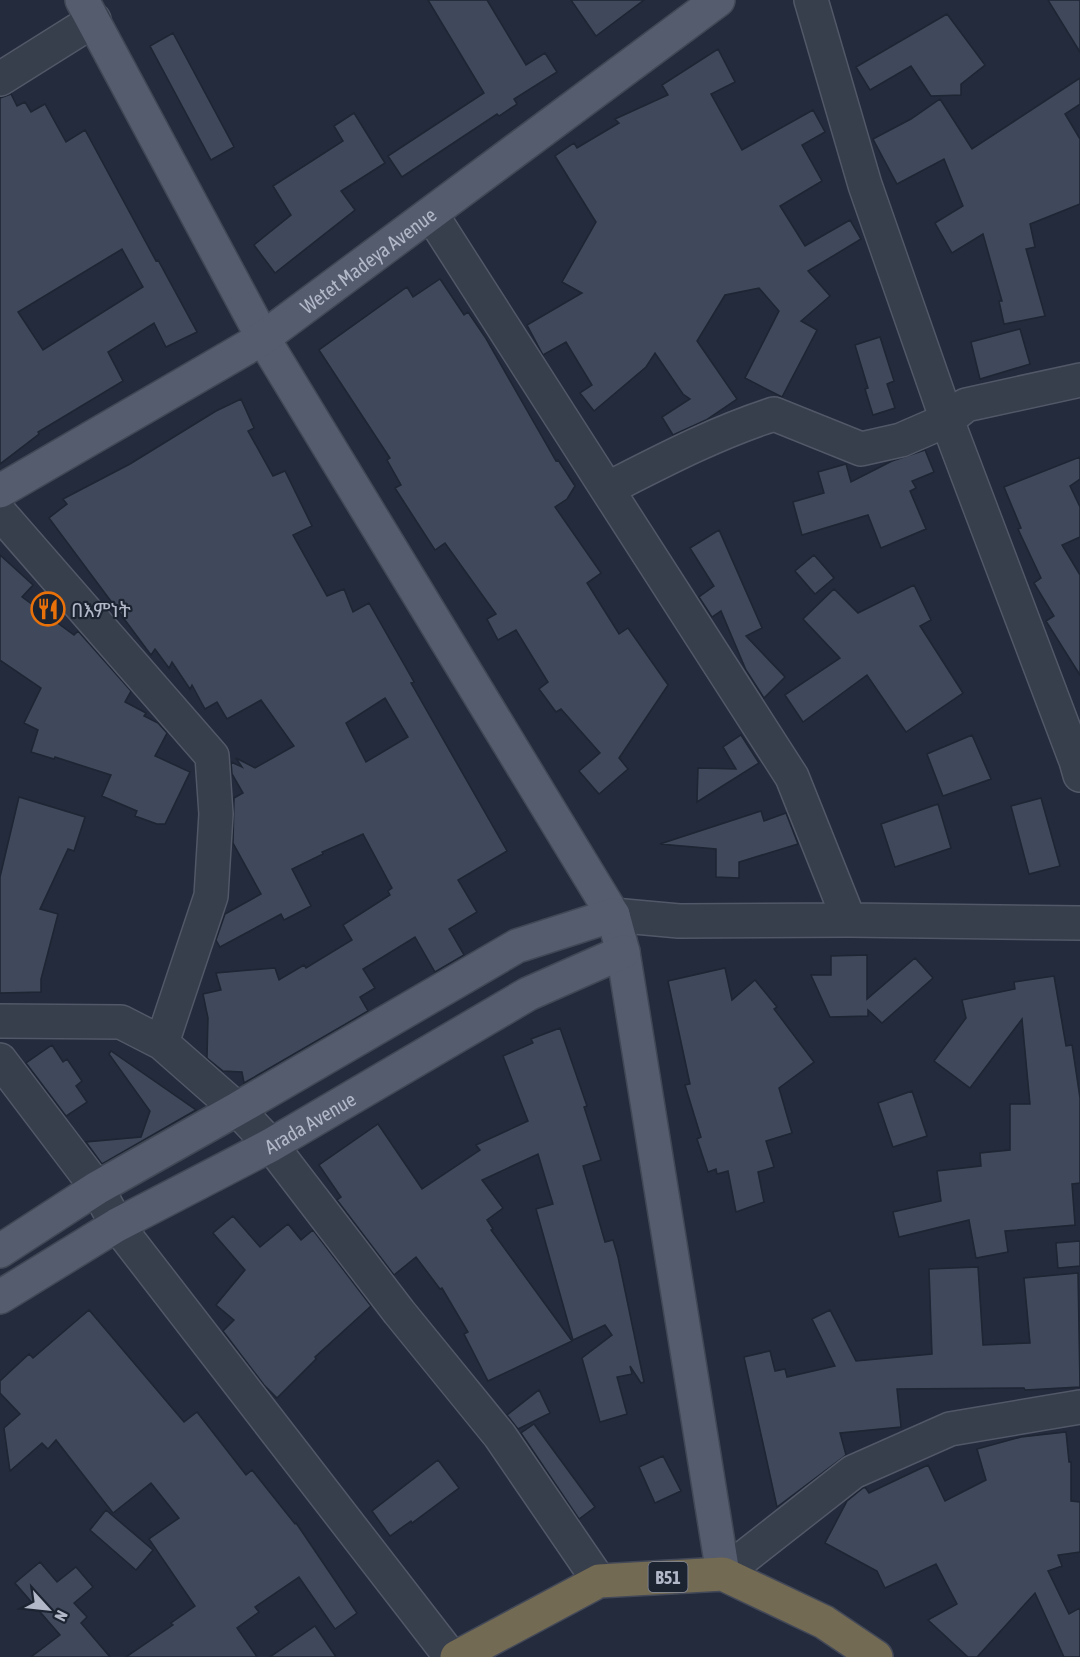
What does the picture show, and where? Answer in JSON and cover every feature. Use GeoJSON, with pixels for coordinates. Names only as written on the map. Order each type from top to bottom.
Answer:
{"type":"FeatureCollection","features":[{"type":"Feature","properties":{"kind":"highway","name":"B51"},"geometry":{"type":"LineString","coordinates":[[457,1657],[599,1581],[723,1574],[824,1622],[876,1657]]}},
{"type":"Feature","properties":{"kind":"main road","name":"Wetet Madeya Avenue"},"geometry":{"type":"LineString","coordinates":[[0,491],[263,338],[718,0]]}},
{"type":"Feature","properties":{"kind":"main road"},"geometry":{"type":"LineString","coordinates":[[88,10],[263,338],[613,915],[623,952],[723,1574]]}},
{"type":"Feature","properties":{"kind":"main road"},"geometry":{"type":"LineString","coordinates":[[0,1251],[97,1188],[517,946],[613,915]]}},
{"type":"Feature","properties":{"kind":"main road","name":"Arada Avenue"},"geometry":{"type":"LineString","coordinates":[[0,1297],[117,1225],[271,1145],[528,993],[623,952]]}},
{"type":"Feature","properties":{"kind":"street"},"geometry":{"type":"LineString","coordinates":[[811,0],[865,185],[947,420],[1077,761],[1080,775]]}},
{"type":"Feature","properties":{"kind":"street"},"geometry":{"type":"LineString","coordinates":[[0,79],[88,10]]}},
{"type":"Feature","properties":{"kind":"street"},"geometry":{"type":"LineString","coordinates":[[431,214],[792,777],[849,920]]}},
{"type":"Feature","properties":{"kind":"street"},"geometry":{"type":"LineString","coordinates":[[607,489],[701,442],[774,414],[861,449],[901,440],[947,420],[966,405],[1080,380]]}},
{"type":"Feature","properties":{"kind":"street"},"geometry":{"type":"LineString","coordinates":[[0,513],[212,756],[216,814],[210,896],[162,1043]]}},
{"type":"Feature","properties":{"kind":"street"},"geometry":{"type":"LineString","coordinates":[[613,915],[680,921],[849,920],[1080,923]]}},
{"type":"Feature","properties":{"kind":"street"},"geometry":{"type":"LineString","coordinates":[[623,952],[680,921]]}},
{"type":"Feature","properties":{"kind":"street"},"geometry":{"type":"LineString","coordinates":[[0,1020],[121,1022],[162,1043],[237,1109],[271,1145],[399,1312],[500,1436],[599,1581]]}},
{"type":"Feature","properties":{"kind":"street"},"geometry":{"type":"LineString","coordinates":[[0,1060],[97,1188],[117,1225],[451,1657]]}},
{"type":"Feature","properties":{"kind":"street"},"geometry":{"type":"LineString","coordinates":[[723,1574],[853,1472],[950,1429],[1080,1407]]}},
{"type":"Feature","properties":{"kind":"building"},"geometry":{"type":"Polygon","coordinates":[[[428,0],[487,0],[526,65],[545,53],[557,72],[514,99],[517,104],[499,116],[497,114],[402,177],[388,156],[484,93],[428,0]]]}},
{"type":"Feature","properties":{"kind":"building"},"geometry":{"type":"Polygon","coordinates":[[[571,0],[644,0],[596,36],[571,0]]]}},
{"type":"Feature","properties":{"kind":"building"},"geometry":{"type":"Polygon","coordinates":[[[1048,0],[1080,0],[1080,52],[1048,0]]]}},
{"type":"Feature","properties":{"kind":"building"},"geometry":{"type":"Polygon","coordinates":[[[947,14],[985,65],[961,84],[961,95],[931,96],[911,66],[870,90],[856,67],[947,14]]]}},
{"type":"Feature","properties":{"kind":"building"},"geometry":{"type":"Polygon","coordinates":[[[173,33],[234,147],[211,160],[150,46],[173,33]]]}},
{"type":"Feature","properties":{"kind":"building"},"geometry":{"type":"Polygon","coordinates":[[[718,49],[735,82],[711,94],[742,150],[813,110],[825,132],[802,145],[822,181],[780,206],[805,246],[850,220],[861,239],[808,271],[830,296],[801,321],[817,330],[782,397],[745,378],[779,311],[759,288],[725,295],[697,341],[737,399],[706,420],[673,435],[662,417],[690,399],[683,394],[655,353],[646,367],[594,411],[580,393],[592,385],[566,342],[543,355],[527,325],[582,293],[562,282],[596,222],[555,156],[574,143],[577,148],[619,123],[615,119],[668,95],[662,85],[718,49]]]}},
{"type":"Feature","properties":{"kind":"building"},"geometry":{"type":"Polygon","coordinates":[[[1080,78],[1080,104],[1065,114],[1080,139],[1080,204],[1030,224],[1035,247],[1026,249],[1045,316],[1004,324],[999,301],[1002,301],[983,234],[952,253],[935,223],[963,206],[944,159],[897,184],[873,139],[911,119],[940,99],[972,149],[1080,78]]]}},
{"type":"Feature","properties":{"kind":"building"},"geometry":{"type":"Polygon","coordinates":[[[11,94],[17,106],[25,102],[31,112],[45,104],[66,142],[85,130],[197,332],[166,347],[154,323],[108,352],[123,381],[38,432],[39,434],[0,464],[0,98],[11,94]],[[122,249],[18,312],[43,350],[143,287],[122,249]]]}},
{"type":"Feature","properties":{"kind":"building"},"geometry":{"type":"Polygon","coordinates":[[[354,113],[385,163],[341,191],[355,210],[275,273],[254,245],[291,215],[273,186],[343,141],[334,126],[354,113]]]}},
{"type":"Feature","properties":{"kind":"building"},"geometry":{"type":"Polygon","coordinates":[[[440,279],[464,315],[468,312],[485,337],[556,461],[558,460],[575,486],[567,499],[555,507],[601,573],[587,583],[619,634],[628,628],[668,685],[619,758],[628,769],[599,794],[579,771],[600,753],[561,709],[556,712],[539,689],[548,682],[516,630],[498,640],[487,619],[496,614],[445,543],[435,550],[395,488],[401,485],[387,460],[390,458],[319,350],[407,287],[413,297],[440,279]]]}},
{"type":"Feature","properties":{"kind":"building"},"geometry":{"type":"Polygon","coordinates":[[[1020,329],[1030,364],[980,379],[971,342],[1020,329]]]}},
{"type":"Feature","properties":{"kind":"building"},"geometry":{"type":"Polygon","coordinates":[[[880,337],[894,381],[887,384],[895,408],[873,415],[865,389],[868,388],[855,345],[880,337]]]}},
{"type":"Feature","properties":{"kind":"building"},"geometry":{"type":"Polygon","coordinates":[[[241,399],[254,428],[248,431],[273,476],[285,471],[312,526],[293,535],[327,596],[344,589],[353,612],[369,603],[414,682],[411,683],[507,851],[458,880],[477,912],[449,929],[464,955],[435,972],[415,937],[363,969],[375,988],[360,997],[368,1011],[244,1083],[242,1072],[223,1071],[207,1058],[208,1018],[203,994],[221,990],[216,973],[275,968],[279,980],[304,965],[306,968],[352,940],[343,925],[390,895],[388,891],[392,888],[363,834],[322,852],[323,854],[292,869],[311,906],[284,920],[281,914],[220,947],[216,940],[225,914],[261,894],[233,843],[234,798],[243,793],[232,774],[231,762],[242,767],[236,758],[255,768],[294,746],[261,700],[227,719],[217,702],[205,709],[192,685],[190,689],[172,662],[169,668],[155,649],[151,655],[49,518],[67,504],[63,499],[130,464],[216,411],[241,399]],[[385,698],[346,723],[366,762],[408,737],[385,698]]]}},
{"type":"Feature","properties":{"kind":"building"},"geometry":{"type":"Polygon","coordinates":[[[925,450],[934,472],[912,481],[916,488],[910,491],[926,529],[881,548],[868,515],[802,535],[793,502],[824,493],[818,472],[846,464],[851,482],[892,461],[925,450]]]}},
{"type":"Feature","properties":{"kind":"building"},"geometry":{"type":"Polygon","coordinates":[[[1080,457],[1080,479],[1070,486],[1080,507],[1080,537],[1062,545],[1080,575],[1080,675],[1046,621],[1054,616],[1034,583],[1041,578],[1018,529],[1021,528],[1004,487],[1080,457]]]}},
{"type":"Feature","properties":{"kind":"building"},"geometry":{"type":"Polygon","coordinates":[[[719,530],[762,628],[746,636],[785,677],[764,698],[746,670],[721,611],[712,617],[699,597],[714,586],[690,548],[719,530]]]}},
{"type":"Feature","properties":{"kind":"building"},"geometry":{"type":"Polygon","coordinates":[[[0,555],[33,585],[22,597],[74,635],[78,631],[131,691],[125,702],[146,713],[144,716],[158,723],[167,733],[155,756],[190,772],[165,824],[157,824],[135,816],[137,811],[102,796],[111,775],[55,757],[54,759],[31,752],[38,730],[24,723],[41,688],[0,660],[0,555]]]}},
{"type":"Feature","properties":{"kind":"building"},"geometry":{"type":"Polygon","coordinates":[[[814,555],[834,578],[815,594],[795,571],[814,555]]]}},
{"type":"Feature","properties":{"kind":"building"},"geometry":{"type":"Polygon","coordinates":[[[914,585],[931,620],[920,626],[963,693],[906,732],[867,675],[803,722],[785,695],[840,658],[803,619],[834,589],[858,613],[914,585]]]}},
{"type":"Feature","properties":{"kind":"building"},"geometry":{"type":"Polygon","coordinates":[[[741,735],[759,763],[697,802],[698,768],[736,769],[723,747],[741,735]]]}},
{"type":"Feature","properties":{"kind":"building"},"geometry":{"type":"Polygon","coordinates":[[[972,735],[991,779],[943,796],[927,754],[972,735]]]}},
{"type":"Feature","properties":{"kind":"building"},"geometry":{"type":"Polygon","coordinates":[[[19,797],[85,817],[74,851],[68,849],[40,909],[58,914],[41,979],[41,992],[0,993],[0,877],[19,797]]]}},
{"type":"Feature","properties":{"kind":"building"},"geometry":{"type":"Polygon","coordinates":[[[1041,798],[1060,866],[1029,874],[1011,806],[1041,798]]]}},
{"type":"Feature","properties":{"kind":"building"},"geometry":{"type":"Polygon","coordinates":[[[938,804],[951,848],[895,867],[881,824],[938,804]]]}},
{"type":"Feature","properties":{"kind":"building"},"geometry":{"type":"Polygon","coordinates":[[[761,811],[764,821],[786,813],[798,844],[739,862],[739,878],[716,877],[716,849],[660,844],[761,811]]]}},
{"type":"Feature","properties":{"kind":"building"},"geometry":{"type":"Polygon","coordinates":[[[867,955],[867,999],[915,958],[933,978],[882,1023],[868,1010],[868,1016],[830,1017],[811,975],[831,975],[831,956],[867,955]]]}},
{"type":"Feature","properties":{"kind":"building"},"geometry":{"type":"Polygon","coordinates":[[[725,968],[732,1000],[755,980],[777,1007],[774,1009],[814,1062],[779,1088],[792,1133],[766,1141],[774,1167],[758,1172],[764,1202],[736,1212],[728,1171],[717,1174],[716,1169],[708,1172],[697,1139],[701,1137],[685,1085],[690,1084],[668,981],[725,968]]]}},
{"type":"Feature","properties":{"kind":"building"},"geometry":{"type":"Polygon","coordinates":[[[1054,976],[1066,1046],[1072,1045],[1080,1098],[1080,1183],[1072,1184],[1075,1225],[1005,1231],[1008,1252],[976,1258],[969,1220],[899,1237],[893,1212],[941,1201],[937,1171],[981,1166],[980,1153],[1010,1150],[1010,1104],[1030,1104],[1022,1019],[970,1088],[934,1061],[966,1018],[962,1000],[1015,989],[1014,982],[1054,976]]]}},
{"type":"Feature","properties":{"kind":"building"},"geometry":{"type":"Polygon","coordinates":[[[560,1028],[587,1106],[584,1107],[601,1160],[583,1166],[605,1242],[613,1240],[618,1257],[644,1382],[641,1383],[630,1366],[632,1374],[617,1377],[627,1414],[600,1422],[582,1358],[612,1335],[605,1325],[573,1340],[536,1209],[553,1204],[538,1154],[482,1180],[503,1208],[487,1220],[493,1229],[491,1230],[572,1341],[488,1381],[464,1334],[468,1332],[442,1288],[440,1289],[416,1257],[394,1275],[337,1200],[341,1197],[319,1165],[378,1124],[422,1189],[480,1150],[476,1145],[528,1121],[503,1056],[533,1043],[531,1039],[560,1028]]]}},
{"type":"Feature","properties":{"kind":"building"},"geometry":{"type":"Polygon","coordinates":[[[52,1045],[63,1062],[67,1059],[82,1081],[76,1086],[87,1102],[66,1116],[26,1063],[52,1045]]]}},
{"type":"Feature","properties":{"kind":"building"},"geometry":{"type":"Polygon","coordinates":[[[111,1051],[196,1110],[102,1164],[86,1142],[141,1137],[150,1111],[109,1054],[111,1051]]]}},
{"type":"Feature","properties":{"kind":"building"},"geometry":{"type":"Polygon","coordinates":[[[912,1091],[927,1136],[893,1147],[878,1103],[912,1091]]]}},
{"type":"Feature","properties":{"kind":"building"},"geometry":{"type":"Polygon","coordinates":[[[233,1216],[260,1247],[288,1224],[301,1240],[313,1230],[371,1306],[315,1357],[316,1359],[277,1398],[264,1385],[223,1331],[234,1320],[216,1305],[245,1270],[213,1233],[233,1216]]]}},
{"type":"Feature","properties":{"kind":"building"},"geometry":{"type":"Polygon","coordinates":[[[1080,1241],[1080,1266],[1058,1268],[1056,1243],[1080,1241]]]}},
{"type":"Feature","properties":{"kind":"building"},"geometry":{"type":"Polygon","coordinates":[[[978,1267],[983,1345],[1030,1343],[1024,1278],[1078,1273],[1080,1387],[1025,1390],[1024,1388],[897,1389],[901,1427],[840,1433],[846,1455],[777,1507],[744,1357],[770,1351],[775,1371],[785,1369],[787,1377],[835,1366],[812,1319],[830,1310],[856,1361],[932,1354],[929,1269],[978,1267]]]}},
{"type":"Feature","properties":{"kind":"building"},"geometry":{"type":"Polygon","coordinates":[[[89,1310],[184,1422],[197,1412],[246,1475],[252,1470],[296,1523],[357,1613],[335,1629],[299,1577],[255,1607],[259,1612],[237,1628],[257,1657],[126,1657],[173,1625],[171,1623],[195,1606],[149,1539],[179,1518],[151,1483],[113,1513],[56,1440],[48,1449],[42,1443],[10,1471],[4,1428],[20,1414],[0,1393],[0,1381],[29,1354],[33,1358],[89,1310]]]}},
{"type":"Feature","properties":{"kind":"building"},"geometry":{"type":"Polygon","coordinates":[[[539,1390],[550,1413],[518,1429],[507,1415],[539,1390]]]}},
{"type":"Feature","properties":{"kind":"building"},"geometry":{"type":"Polygon","coordinates":[[[534,1424],[595,1507],[579,1519],[521,1433],[534,1424]]]}},
{"type":"Feature","properties":{"kind":"building"},"geometry":{"type":"Polygon","coordinates":[[[1066,1432],[1069,1462],[1071,1462],[1071,1501],[1080,1502],[1080,1552],[1058,1555],[1062,1566],[1048,1571],[1069,1614],[1080,1608],[1080,1657],[1064,1657],[1035,1593],[977,1657],[968,1657],[928,1620],[957,1604],[936,1564],[885,1588],[877,1571],[825,1543],[847,1501],[865,1487],[869,1493],[928,1465],[945,1501],[986,1480],[977,1449],[1021,1437],[1066,1432]]]}},
{"type":"Feature","properties":{"kind":"building"},"geometry":{"type":"Polygon","coordinates":[[[663,1456],[681,1491],[655,1503],[639,1467],[663,1456]]]}},
{"type":"Feature","properties":{"kind":"building"},"geometry":{"type":"Polygon","coordinates":[[[438,1460],[459,1488],[412,1523],[411,1521],[390,1536],[372,1511],[438,1460]]]}},
{"type":"Feature","properties":{"kind":"building"},"geometry":{"type":"Polygon","coordinates":[[[106,1510],[153,1550],[136,1570],[90,1530],[106,1510]]]}},
{"type":"Feature","properties":{"kind":"building"},"geometry":{"type":"Polygon","coordinates":[[[40,1562],[57,1582],[76,1567],[93,1587],[74,1603],[87,1617],[81,1623],[110,1657],[31,1657],[60,1635],[15,1583],[40,1562]]]}},
{"type":"Feature","properties":{"kind":"building"},"geometry":{"type":"Polygon","coordinates":[[[315,1626],[336,1657],[270,1657],[315,1626]]]}},
{"type":"Feature","properties":{"kind":"place","name":"በእምነት"},"geometry":{"type":"Point","coordinates":[48,609]}}]}
